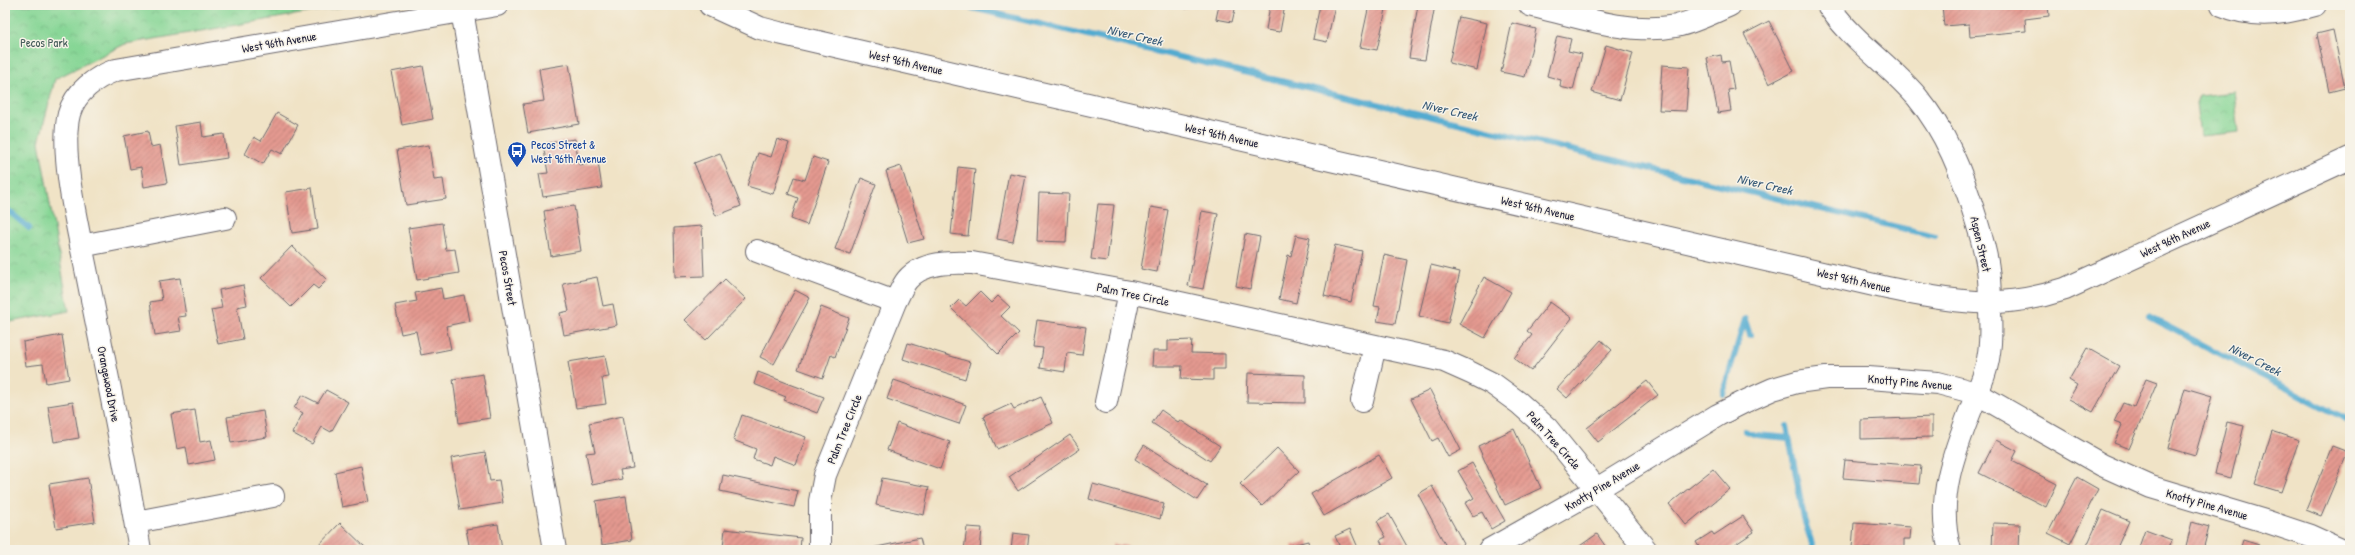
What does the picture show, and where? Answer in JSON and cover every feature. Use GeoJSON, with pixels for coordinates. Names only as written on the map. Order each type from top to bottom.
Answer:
{"type":"FeatureCollection","features":[{"type":"Feature","properties":{"kind":"street","name":"West 96th Avenue"},"geometry":{"type":"LineString","coordinates":[[74,104],[80,92],[95,81],[116,70],[461,8],[497,5]]}},
{"type":"Feature","properties":{"kind":"street","name":"West 96th Avenue"},"geometry":{"type":"LineString","coordinates":[[710,5],[760,28],[779,33],[1950,301],[1990,303],[2037,298],[2065,288],[2350,158]]}},
{"type":"Feature","properties":{"kind":"street"},"geometry":{"type":"LineString","coordinates":[[1530,5],[1612,24],[1638,28],[1675,26],[1700,19],[1730,5]]}},
{"type":"Feature","properties":{"kind":"street","name":"Aspen Street"},"geometry":{"type":"LineString","coordinates":[[1828,5],[1838,21],[1916,96],[1938,127],[1954,155],[1980,234],[1988,269],[1990,303],[1989,355],[1984,374],[1951,464],[1945,492],[1944,516],[1950,550]]}},
{"type":"Feature","properties":{"kind":"street"},"geometry":{"type":"LineString","coordinates":[[2222,5],[2247,13],[2266,14],[2287,13],[2315,5]]}},
{"type":"Feature","properties":{"kind":"street","name":"Pecos Street"},"geometry":{"type":"LineString","coordinates":[[461,8],[555,550]]}},
{"type":"Feature","properties":{"kind":"street","name":"Orangewood Drive"},"geometry":{"type":"LineString","coordinates":[[74,104],[65,134],[66,155],[81,246],[136,522],[140,550]]}},
{"type":"Feature","properties":{"kind":"street"},"geometry":{"type":"LineString","coordinates":[[81,246],[225,218]]}},
{"type":"Feature","properties":{"kind":"street"},"geometry":{"type":"LineString","coordinates":[[757,251],[895,302]]}},
{"type":"Feature","properties":{"kind":"street","name":"Palm Tree Circle"},"geometry":{"type":"LineString","coordinates":[[820,550],[820,501],[825,475],[895,302],[906,281],[917,271],[948,262],[972,263],[1130,292],[1444,361],[1493,384],[1519,403],[1547,428],[1646,550]]}},
{"type":"Feature","properties":{"kind":"street"},"geometry":{"type":"LineString","coordinates":[[1106,402],[1130,292]]}},
{"type":"Feature","properties":{"kind":"street"},"geometry":{"type":"LineString","coordinates":[[1362,402],[1375,346]]}},
{"type":"Feature","properties":{"kind":"street","name":"Knotty Pine Avenue"},"geometry":{"type":"LineString","coordinates":[[1489,550],[1597,490],[1718,415],[1773,389],[1797,382],[1826,378],[1868,378],[1938,383],[1976,393],[2102,465],[2151,487],[2265,521],[2310,536],[2341,550]]}},
{"type":"Feature","properties":{"kind":"street"},"geometry":{"type":"LineString","coordinates":[[136,522],[273,496]]}},
{"type":"Feature","properties":{"kind":"green space","name":"Pecos Park"},"geometry":{"type":"Polygon","coordinates":[[[5,5],[353,5],[125,44],[55,79],[39,142],[69,311],[5,323],[5,5]]]}},
{"type":"Feature","properties":{"kind":"green space"},"geometry":{"type":"Polygon","coordinates":[[[2234,92],[2239,132],[2200,136],[2196,104],[2199,96],[2234,92]]]}},
{"type":"Feature","properties":{"kind":"building"},"geometry":{"type":"Polygon","coordinates":[[[1171,5],[1187,5],[1187,9],[1171,5]]]}},
{"type":"Feature","properties":{"kind":"building"},"geometry":{"type":"Polygon","coordinates":[[[1219,5],[1236,5],[1232,22],[1216,19],[1219,5]]]}},
{"type":"Feature","properties":{"kind":"building"},"geometry":{"type":"Polygon","coordinates":[[[1270,5],[1285,5],[1280,32],[1266,30],[1270,5]]]}},
{"type":"Feature","properties":{"kind":"building"},"geometry":{"type":"Polygon","coordinates":[[[1320,5],[1335,5],[1327,42],[1313,39],[1320,5]]]}},
{"type":"Feature","properties":{"kind":"building"},"geometry":{"type":"Polygon","coordinates":[[[1369,5],[1387,5],[1377,50],[1360,47],[1369,5]]]}},
{"type":"Feature","properties":{"kind":"building"},"geometry":{"type":"Polygon","coordinates":[[[1418,5],[1435,5],[1425,60],[1409,58],[1418,5]]]}},
{"type":"Feature","properties":{"kind":"building"},"geometry":{"type":"Polygon","coordinates":[[[1942,5],[2048,5],[2049,16],[2025,19],[2026,31],[1970,36],[1969,24],[1944,26],[1942,5]]]}},
{"type":"Feature","properties":{"kind":"building"},"geometry":{"type":"Polygon","coordinates":[[[1459,17],[1487,23],[1477,70],[1449,63],[1459,17]]]}},
{"type":"Feature","properties":{"kind":"building"},"geometry":{"type":"Polygon","coordinates":[[[1769,21],[1794,71],[1769,84],[1744,34],[1769,21]]]}},
{"type":"Feature","properties":{"kind":"building"},"geometry":{"type":"Polygon","coordinates":[[[1512,23],[1536,29],[1525,77],[1501,72],[1512,23]]]}},
{"type":"Feature","properties":{"kind":"building"},"geometry":{"type":"Polygon","coordinates":[[[2333,30],[2345,88],[2329,92],[2317,34],[2333,30]]]}},
{"type":"Feature","properties":{"kind":"building"},"geometry":{"type":"Polygon","coordinates":[[[1557,36],[1571,39],[1568,51],[1582,54],[1573,90],[1560,87],[1561,80],[1547,76],[1557,36]]]}},
{"type":"Feature","properties":{"kind":"building"},"geometry":{"type":"Polygon","coordinates":[[[1606,45],[1633,53],[1620,100],[1592,92],[1606,45]]]}},
{"type":"Feature","properties":{"kind":"building"},"geometry":{"type":"Polygon","coordinates":[[[1721,55],[1722,62],[1729,61],[1734,89],[1728,90],[1731,111],[1718,113],[1707,58],[1721,55]]]}},
{"type":"Feature","properties":{"kind":"building"},"geometry":{"type":"Polygon","coordinates":[[[569,64],[579,124],[528,133],[523,104],[544,101],[539,69],[569,64]]]}},
{"type":"Feature","properties":{"kind":"building"},"geometry":{"type":"Polygon","coordinates":[[[1662,65],[1689,67],[1686,111],[1659,110],[1662,65]]]}},
{"type":"Feature","properties":{"kind":"building"},"geometry":{"type":"Polygon","coordinates":[[[423,66],[433,119],[402,125],[391,72],[423,66]]]}},
{"type":"Feature","properties":{"kind":"building"},"geometry":{"type":"Polygon","coordinates":[[[277,113],[298,125],[282,154],[272,149],[263,164],[245,154],[254,137],[261,141],[277,113]]]}},
{"type":"Feature","properties":{"kind":"building"},"geometry":{"type":"Polygon","coordinates":[[[201,122],[203,137],[224,134],[227,158],[181,165],[175,126],[201,122]]]}},
{"type":"Feature","properties":{"kind":"building"},"geometry":{"type":"Polygon","coordinates":[[[148,131],[151,147],[160,145],[167,183],[144,187],[141,167],[130,169],[124,136],[148,131]]]}},
{"type":"Feature","properties":{"kind":"building"},"geometry":{"type":"Polygon","coordinates":[[[575,139],[579,165],[598,162],[602,188],[543,197],[539,174],[548,173],[543,144],[575,139]]]}},
{"type":"Feature","properties":{"kind":"building"},"geometry":{"type":"Polygon","coordinates":[[[777,139],[789,143],[773,194],[747,186],[758,153],[771,157],[777,139]]]}},
{"type":"Feature","properties":{"kind":"building"},"geometry":{"type":"Polygon","coordinates":[[[429,145],[434,180],[443,179],[446,199],[406,205],[397,150],[429,145]]]}},
{"type":"Feature","properties":{"kind":"building"},"geometry":{"type":"Polygon","coordinates":[[[720,153],[741,206],[716,216],[694,163],[720,153]]]}},
{"type":"Feature","properties":{"kind":"building"},"geometry":{"type":"Polygon","coordinates":[[[813,157],[828,162],[807,225],[791,219],[798,198],[788,194],[794,177],[805,180],[813,157]]]}},
{"type":"Feature","properties":{"kind":"building"},"geometry":{"type":"Polygon","coordinates":[[[901,166],[924,239],[908,243],[886,171],[901,166]]]}},
{"type":"Feature","properties":{"kind":"building"},"geometry":{"type":"Polygon","coordinates":[[[958,167],[975,169],[968,236],[951,234],[958,167]]]}},
{"type":"Feature","properties":{"kind":"building"},"geometry":{"type":"Polygon","coordinates":[[[1009,173],[1026,176],[1013,242],[997,239],[1009,173]]]}},
{"type":"Feature","properties":{"kind":"building"},"geometry":{"type":"Polygon","coordinates":[[[861,178],[876,184],[850,254],[835,249],[861,178]]]}},
{"type":"Feature","properties":{"kind":"building"},"geometry":{"type":"Polygon","coordinates":[[[312,188],[318,229],[292,233],[286,192],[312,188]]]}},
{"type":"Feature","properties":{"kind":"building"},"geometry":{"type":"Polygon","coordinates":[[[1039,193],[1069,194],[1066,242],[1037,241],[1039,193]]]}},
{"type":"Feature","properties":{"kind":"building"},"geometry":{"type":"Polygon","coordinates":[[[1098,204],[1114,205],[1107,261],[1091,259],[1098,204]]]}},
{"type":"Feature","properties":{"kind":"building"},"geometry":{"type":"Polygon","coordinates":[[[574,206],[581,251],[551,256],[544,211],[574,206]]]}},
{"type":"Feature","properties":{"kind":"building"},"geometry":{"type":"Polygon","coordinates":[[[1151,207],[1168,210],[1157,272],[1141,269],[1151,207]]]}},
{"type":"Feature","properties":{"kind":"building"},"geometry":{"type":"Polygon","coordinates":[[[1202,211],[1218,214],[1203,289],[1188,286],[1202,211]]]}},
{"type":"Feature","properties":{"kind":"building"},"geometry":{"type":"Polygon","coordinates":[[[442,223],[446,250],[455,249],[459,273],[417,280],[408,228],[442,223]]]}},
{"type":"Feature","properties":{"kind":"building"},"geometry":{"type":"Polygon","coordinates":[[[702,226],[704,276],[675,277],[674,228],[702,226]]]}},
{"type":"Feature","properties":{"kind":"building"},"geometry":{"type":"Polygon","coordinates":[[[1245,234],[1260,237],[1250,289],[1236,286],[1245,234]]]}},
{"type":"Feature","properties":{"kind":"building"},"geometry":{"type":"Polygon","coordinates":[[[1296,235],[1310,238],[1296,303],[1279,299],[1288,255],[1291,256],[1296,235]]]}},
{"type":"Feature","properties":{"kind":"building"},"geometry":{"type":"Polygon","coordinates":[[[1335,245],[1362,251],[1351,302],[1324,296],[1335,245]]]}},
{"type":"Feature","properties":{"kind":"building"},"geometry":{"type":"Polygon","coordinates":[[[292,246],[327,280],[318,289],[313,285],[291,307],[261,278],[292,246]]]}},
{"type":"Feature","properties":{"kind":"building"},"geometry":{"type":"Polygon","coordinates":[[[1384,255],[1407,260],[1395,324],[1377,321],[1380,307],[1374,306],[1384,255]]]}},
{"type":"Feature","properties":{"kind":"building"},"geometry":{"type":"Polygon","coordinates":[[[1431,265],[1460,272],[1448,323],[1419,316],[1431,265]]]}},
{"type":"Feature","properties":{"kind":"building"},"geometry":{"type":"Polygon","coordinates":[[[597,277],[603,306],[613,304],[617,325],[564,335],[560,313],[569,311],[563,284],[597,277]]]}},
{"type":"Feature","properties":{"kind":"building"},"geometry":{"type":"Polygon","coordinates":[[[1484,277],[1511,292],[1485,338],[1459,324],[1484,277]]]}},
{"type":"Feature","properties":{"kind":"building"},"geometry":{"type":"Polygon","coordinates":[[[180,278],[186,316],[178,317],[181,331],[155,335],[150,302],[162,300],[159,281],[180,278]]]}},
{"type":"Feature","properties":{"kind":"building"},"geometry":{"type":"Polygon","coordinates":[[[725,279],[746,299],[706,340],[685,320],[725,279]]]}},
{"type":"Feature","properties":{"kind":"building"},"geometry":{"type":"Polygon","coordinates":[[[243,285],[247,305],[237,307],[243,339],[218,344],[211,310],[222,308],[219,290],[243,285]]]}},
{"type":"Feature","properties":{"kind":"building"},"geometry":{"type":"Polygon","coordinates":[[[441,288],[443,299],[464,295],[469,321],[446,326],[451,349],[421,355],[416,331],[401,334],[395,305],[417,301],[415,293],[441,288]]]}},
{"type":"Feature","properties":{"kind":"building"},"geometry":{"type":"Polygon","coordinates":[[[795,290],[810,298],[774,364],[760,357],[795,290]]]}},
{"type":"Feature","properties":{"kind":"building"},"geometry":{"type":"Polygon","coordinates":[[[980,292],[991,303],[998,296],[1010,307],[1001,316],[1019,333],[998,354],[951,308],[959,300],[966,306],[980,292]]]}},
{"type":"Feature","properties":{"kind":"building"},"geometry":{"type":"Polygon","coordinates":[[[1550,302],[1572,318],[1531,371],[1514,358],[1532,335],[1527,331],[1550,302]]]}},
{"type":"Feature","properties":{"kind":"building"},"geometry":{"type":"Polygon","coordinates":[[[821,307],[849,318],[835,357],[831,355],[823,378],[798,369],[821,307]]]}},
{"type":"Feature","properties":{"kind":"building"},"geometry":{"type":"Polygon","coordinates":[[[1037,320],[1086,327],[1082,355],[1067,353],[1065,372],[1040,368],[1043,348],[1033,347],[1037,320]]]}},
{"type":"Feature","properties":{"kind":"building"},"geometry":{"type":"Polygon","coordinates":[[[62,335],[69,379],[46,383],[43,364],[26,366],[23,342],[62,335]]]}},
{"type":"Feature","properties":{"kind":"building"},"geometry":{"type":"Polygon","coordinates":[[[1192,340],[1191,353],[1225,354],[1225,369],[1213,369],[1213,380],[1181,379],[1182,366],[1152,366],[1153,351],[1168,351],[1168,341],[1192,340]]]}},
{"type":"Feature","properties":{"kind":"building"},"geometry":{"type":"Polygon","coordinates":[[[1601,340],[1612,350],[1567,398],[1557,389],[1601,340]]]}},
{"type":"Feature","properties":{"kind":"building"},"geometry":{"type":"Polygon","coordinates":[[[908,343],[970,362],[965,379],[903,359],[908,343]]]}},
{"type":"Feature","properties":{"kind":"building"},"geometry":{"type":"Polygon","coordinates":[[[2087,348],[2119,366],[2093,412],[2069,399],[2077,385],[2069,380],[2087,348]]]}},
{"type":"Feature","properties":{"kind":"building"},"geometry":{"type":"Polygon","coordinates":[[[605,356],[609,377],[602,378],[606,404],[576,408],[568,362],[605,356]]]}},
{"type":"Feature","properties":{"kind":"building"},"geometry":{"type":"Polygon","coordinates":[[[758,372],[824,397],[817,413],[784,400],[786,397],[754,384],[758,372]]]}},
{"type":"Feature","properties":{"kind":"building"},"geometry":{"type":"Polygon","coordinates":[[[1248,373],[1305,375],[1305,403],[1247,402],[1248,373]]]}},
{"type":"Feature","properties":{"kind":"building"},"geometry":{"type":"Polygon","coordinates":[[[483,374],[490,418],[459,423],[453,379],[483,374]]]}},
{"type":"Feature","properties":{"kind":"building"},"geometry":{"type":"Polygon","coordinates":[[[2146,379],[2157,383],[2129,449],[2114,443],[2122,425],[2114,422],[2123,403],[2134,407],[2146,379]]]}},
{"type":"Feature","properties":{"kind":"building"},"geometry":{"type":"Polygon","coordinates":[[[894,380],[966,405],[959,424],[887,399],[894,380]]]}},
{"type":"Feature","properties":{"kind":"building"},"geometry":{"type":"Polygon","coordinates":[[[1647,381],[1658,395],[1598,442],[1587,428],[1647,381]]]}},
{"type":"Feature","properties":{"kind":"building"},"geometry":{"type":"Polygon","coordinates":[[[2185,388],[2212,396],[2195,456],[2168,448],[2185,388]]]}},
{"type":"Feature","properties":{"kind":"building"},"geometry":{"type":"Polygon","coordinates":[[[326,390],[348,402],[331,432],[322,427],[312,444],[292,433],[303,413],[294,408],[302,395],[318,403],[326,390]]]}},
{"type":"Feature","properties":{"kind":"building"},"geometry":{"type":"Polygon","coordinates":[[[1430,390],[1461,450],[1448,457],[1438,438],[1432,441],[1411,399],[1430,390]]]}},
{"type":"Feature","properties":{"kind":"building"},"geometry":{"type":"Polygon","coordinates":[[[1041,397],[1053,423],[997,449],[983,417],[1011,404],[1014,409],[1041,397]]]}},
{"type":"Feature","properties":{"kind":"building"},"geometry":{"type":"Polygon","coordinates":[[[73,402],[79,438],[54,442],[48,406],[73,402]]]}},
{"type":"Feature","properties":{"kind":"building"},"geometry":{"type":"Polygon","coordinates":[[[195,410],[200,442],[211,440],[215,460],[189,465],[186,447],[177,449],[171,414],[195,410]]]}},
{"type":"Feature","properties":{"kind":"building"},"geometry":{"type":"Polygon","coordinates":[[[1161,410],[1178,422],[1180,420],[1220,446],[1210,461],[1152,423],[1161,410]]]}},
{"type":"Feature","properties":{"kind":"building"},"geometry":{"type":"Polygon","coordinates":[[[263,411],[267,437],[231,443],[227,417],[263,411]]]}},
{"type":"Feature","properties":{"kind":"building"},"geometry":{"type":"Polygon","coordinates":[[[742,415],[806,437],[796,465],[773,456],[770,465],[753,459],[756,449],[733,440],[742,415]]]}},
{"type":"Feature","properties":{"kind":"building"},"geometry":{"type":"Polygon","coordinates":[[[623,416],[633,468],[620,470],[622,479],[592,485],[586,453],[595,452],[589,423],[623,416]]]}},
{"type":"Feature","properties":{"kind":"building"},"geometry":{"type":"Polygon","coordinates":[[[1932,417],[1932,437],[1861,439],[1861,420],[1932,417]]]}},
{"type":"Feature","properties":{"kind":"building"},"geometry":{"type":"Polygon","coordinates":[[[2227,422],[2244,426],[2231,478],[2215,474],[2227,422]]]}},
{"type":"Feature","properties":{"kind":"building"},"geometry":{"type":"Polygon","coordinates":[[[897,423],[950,442],[940,469],[887,450],[897,423]]]}},
{"type":"Feature","properties":{"kind":"building"},"geometry":{"type":"Polygon","coordinates":[[[1514,429],[1541,488],[1505,505],[1478,446],[1514,429]]]}},
{"type":"Feature","properties":{"kind":"building"},"geometry":{"type":"Polygon","coordinates":[[[2272,431],[2299,440],[2281,492],[2255,484],[2272,431]]]}},
{"type":"Feature","properties":{"kind":"building"},"geometry":{"type":"Polygon","coordinates":[[[1070,435],[1080,449],[1018,491],[1009,477],[1070,435]]]}},
{"type":"Feature","properties":{"kind":"building"},"geometry":{"type":"Polygon","coordinates":[[[1996,440],[2017,451],[2012,461],[2057,484],[2046,507],[1979,473],[1996,440]]]}},
{"type":"Feature","properties":{"kind":"building"},"geometry":{"type":"Polygon","coordinates":[[[1144,445],[1207,485],[1197,500],[1135,459],[1144,445]]]}},
{"type":"Feature","properties":{"kind":"building"},"geometry":{"type":"Polygon","coordinates":[[[2332,446],[2348,452],[2321,516],[2306,510],[2332,446]]]}},
{"type":"Feature","properties":{"kind":"building"},"geometry":{"type":"Polygon","coordinates":[[[1277,448],[1299,471],[1262,506],[1240,484],[1277,448]]]}},
{"type":"Feature","properties":{"kind":"building"},"geometry":{"type":"Polygon","coordinates":[[[485,452],[490,481],[499,480],[503,503],[460,510],[451,458],[485,452]]]}},
{"type":"Feature","properties":{"kind":"building"},"geometry":{"type":"Polygon","coordinates":[[[1379,455],[1392,478],[1324,516],[1311,494],[1379,455]]]}},
{"type":"Feature","properties":{"kind":"building"},"geometry":{"type":"Polygon","coordinates":[[[1845,460],[1921,466],[1919,484],[1843,478],[1845,460]]]}},
{"type":"Feature","properties":{"kind":"building"},"geometry":{"type":"Polygon","coordinates":[[[1472,463],[1505,521],[1491,529],[1482,512],[1473,516],[1465,503],[1474,498],[1458,471],[1472,463]]]}},
{"type":"Feature","properties":{"kind":"building"},"geometry":{"type":"Polygon","coordinates":[[[361,466],[368,502],[342,507],[335,472],[361,466]]]}},
{"type":"Feature","properties":{"kind":"building"},"geometry":{"type":"Polygon","coordinates":[[[1713,469],[1730,489],[1686,525],[1669,504],[1713,469]]]}},
{"type":"Feature","properties":{"kind":"building"},"geometry":{"type":"Polygon","coordinates":[[[723,475],[798,491],[794,507],[720,491],[723,475]]]}},
{"type":"Feature","properties":{"kind":"building"},"geometry":{"type":"Polygon","coordinates":[[[2077,477],[2098,489],[2070,544],[2048,533],[2077,477]]]}},
{"type":"Feature","properties":{"kind":"building"},"geometry":{"type":"Polygon","coordinates":[[[88,478],[95,522],[56,528],[49,484],[88,478]]]}},
{"type":"Feature","properties":{"kind":"building"},"geometry":{"type":"Polygon","coordinates":[[[882,478],[929,487],[924,515],[876,505],[882,478]]]}},
{"type":"Feature","properties":{"kind":"building"},"geometry":{"type":"Polygon","coordinates":[[[1093,484],[1164,504],[1160,519],[1089,499],[1093,484]]]}},
{"type":"Feature","properties":{"kind":"building"},"geometry":{"type":"Polygon","coordinates":[[[1432,486],[1464,544],[1452,550],[1448,550],[1418,494],[1432,486]]]}},
{"type":"Feature","properties":{"kind":"building"},"geometry":{"type":"Polygon","coordinates":[[[626,496],[632,540],[602,545],[596,501],[626,496]]]}},
{"type":"Feature","properties":{"kind":"building"},"geometry":{"type":"Polygon","coordinates":[[[2103,510],[2129,521],[2116,550],[2085,550],[2103,510]]]}},
{"type":"Feature","properties":{"kind":"building"},"geometry":{"type":"Polygon","coordinates":[[[1389,514],[1409,550],[1385,550],[1380,540],[1386,537],[1377,521],[1389,514]]]}},
{"type":"Feature","properties":{"kind":"building"},"geometry":{"type":"Polygon","coordinates":[[[1743,516],[1754,532],[1727,550],[1701,550],[1696,542],[1712,532],[1714,535],[1743,516]]]}},
{"type":"Feature","properties":{"kind":"building"},"geometry":{"type":"Polygon","coordinates":[[[2192,522],[2209,527],[2203,550],[2185,550],[2192,522]]]}},
{"type":"Feature","properties":{"kind":"building"},"geometry":{"type":"Polygon","coordinates":[[[340,523],[368,550],[314,550],[340,523]]]}},
{"type":"Feature","properties":{"kind":"building"},"geometry":{"type":"Polygon","coordinates":[[[1854,523],[1911,527],[1910,539],[1904,539],[1904,550],[1852,548],[1854,523]]]}},
{"type":"Feature","properties":{"kind":"building"},"geometry":{"type":"Polygon","coordinates":[[[1993,523],[2020,524],[2019,550],[1992,550],[1993,523]]]}},
{"type":"Feature","properties":{"kind":"building"},"geometry":{"type":"Polygon","coordinates":[[[498,524],[502,550],[470,550],[466,529],[498,524]]]}},
{"type":"Feature","properties":{"kind":"building"},"geometry":{"type":"Polygon","coordinates":[[[967,527],[982,528],[980,550],[964,550],[967,527]]]}},
{"type":"Feature","properties":{"kind":"building"},"geometry":{"type":"Polygon","coordinates":[[[725,529],[801,538],[800,550],[751,550],[723,547],[725,529]]]}},
{"type":"Feature","properties":{"kind":"building"},"geometry":{"type":"Polygon","coordinates":[[[1350,529],[1359,550],[1341,550],[1335,536],[1350,529]]]}},
{"type":"Feature","properties":{"kind":"building"},"geometry":{"type":"Polygon","coordinates":[[[2145,530],[2172,540],[2168,550],[2138,550],[2145,530]]]}},
{"type":"Feature","properties":{"kind":"building"},"geometry":{"type":"Polygon","coordinates":[[[1013,533],[1029,535],[1027,550],[1011,550],[1013,533]]]}},
{"type":"Feature","properties":{"kind":"building"},"geometry":{"type":"Polygon","coordinates":[[[1597,534],[1608,550],[1574,550],[1597,534]]]}},
{"type":"Feature","properties":{"kind":"building"},"geometry":{"type":"Polygon","coordinates":[[[920,538],[923,550],[867,550],[867,549],[920,538]]]}},
{"type":"Feature","properties":{"kind":"building"},"geometry":{"type":"Polygon","coordinates":[[[2243,540],[2259,545],[2257,550],[2240,550],[2243,540]]]}},
{"type":"Feature","properties":{"kind":"building"},"geometry":{"type":"Polygon","coordinates":[[[1308,541],[1310,550],[1293,550],[1292,545],[1308,541]]]}},
{"type":"Feature","properties":{"kind":"building"},"geometry":{"type":"Polygon","coordinates":[[[1113,544],[1129,546],[1128,550],[1112,550],[1113,544]]]}},
{"type":"Feature","properties":{"kind":"waterway","name":"Niver Creek"},"geometry":{"type":"LineString","coordinates":[[960,5],[1935,236]]}},
{"type":"Feature","properties":{"kind":"waterway"},"geometry":{"type":"LineString","coordinates":[[5,208],[29,228]]}},
{"type":"Feature","properties":{"kind":"waterway","name":"Niver Creek"},"geometry":{"type":"LineString","coordinates":[[2149,317],[2350,421]]}},
{"type":"Feature","properties":{"kind":"waterway"},"geometry":{"type":"LineString","coordinates":[[1723,394],[1745,319]]}},
{"type":"Feature","properties":{"kind":"waterway"},"geometry":{"type":"LineString","coordinates":[[1745,320],[1750,335]]}},
{"type":"Feature","properties":{"kind":"waterway"},"geometry":{"type":"LineString","coordinates":[[1787,426],[1804,519],[1814,550]]}},
{"type":"Feature","properties":{"kind":"waterway"},"geometry":{"type":"LineString","coordinates":[[1745,431],[1756,435],[1789,438]]}},
{"type":"Feature","properties":{"kind":"place","name":"Pecos Street & West 96th Avenue"},"geometry":{"type":"Point","coordinates":[517,168]}}]}
